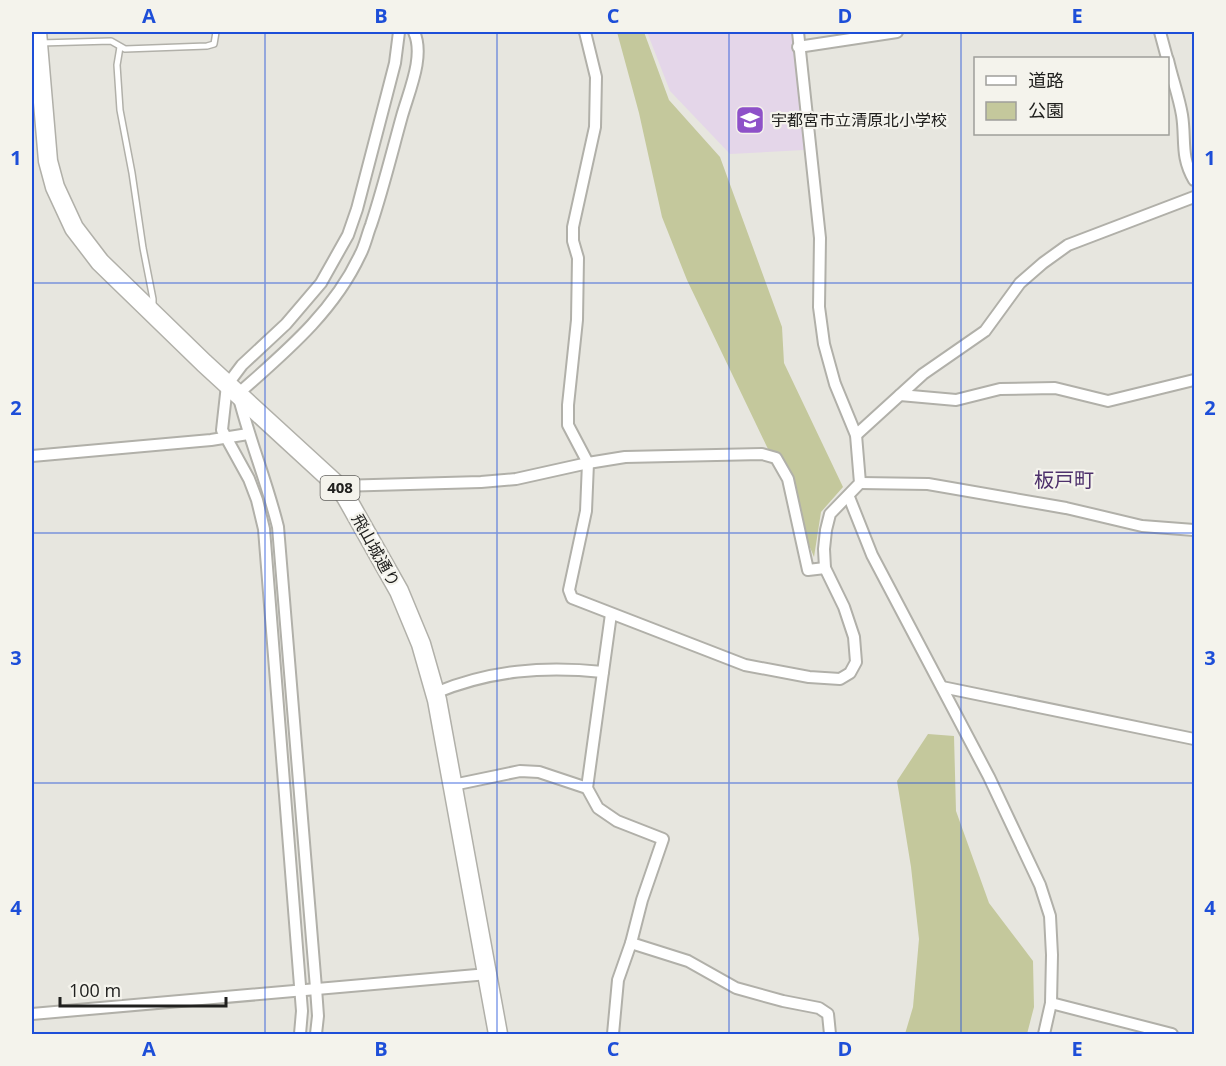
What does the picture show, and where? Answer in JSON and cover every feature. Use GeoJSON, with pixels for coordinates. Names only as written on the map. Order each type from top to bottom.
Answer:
{"type":"FeatureCollection","features":[{"type":"Feature","properties":{"kind":"highway","name":"飛山城通り"},"geometry":{"type":"LineString","coordinates":[[38,37],[48,161],[55,187],[74,228],[99,262],[338,486],[399,591],[422,644],[435,693],[498,1035]]}},
{"type":"Feature","properties":{"kind":"street"},"geometry":{"type":"LineString","coordinates":[[300,1035],[302,1011],[264,529],[249,479],[222,430],[232,389],[242,365],[286,324],[321,283],[348,235],[357,209],[395,63],[399,32]]}},
{"type":"Feature","properties":{"kind":"street"},"geometry":{"type":"LineString","coordinates":[[232,389],[302,336],[321,316],[340,290],[361,255],[378,203],[414,71],[417,42],[414,32]]}},
{"type":"Feature","properties":{"kind":"street"},"geometry":{"type":"LineString","coordinates":[[585,32],[596,77],[596,127],[573,227],[573,241],[578,258],[577,320],[568,425],[588,463],[586,511],[568,590],[572,598],[746,665],[840,679],[850,673],[856,663],[854,637],[844,608],[825,568],[824,549],[830,514],[849,497],[860,483],[856,435],[835,384],[824,344],[819,307],[820,238],[798,32]]}},
{"type":"Feature","properties":{"kind":"street"},"geometry":{"type":"LineString","coordinates":[[798,47],[897,32]]}},
{"type":"Feature","properties":{"kind":"street"},"geometry":{"type":"LineString","coordinates":[[1160,32],[1166,57]]}},
{"type":"Feature","properties":{"kind":"street"},"geometry":{"type":"LineString","coordinates":[[1169,67],[1182,116],[1183,152],[1194,180]]}},
{"type":"Feature","properties":{"kind":"street"},"geometry":{"type":"LineString","coordinates":[[856,435],[923,374],[985,331],[1020,283],[1042,263],[1068,245],[1194,197]]}},
{"type":"Feature","properties":{"kind":"street"},"geometry":{"type":"LineString","coordinates":[[900,395],[956,400],[1000,389],[1055,388],[1108,401],[1194,380]]}},
{"type":"Feature","properties":{"kind":"street"},"geometry":{"type":"LineString","coordinates":[[232,389],[270,493],[278,526],[316,988],[318,1016],[316,1035]]}},
{"type":"Feature","properties":{"kind":"street"},"geometry":{"type":"LineString","coordinates":[[32,456],[211,440],[248,434]]}},
{"type":"Feature","properties":{"kind":"street"},"geometry":{"type":"LineString","coordinates":[[338,486],[516,479],[625,457],[762,454],[776,458],[788,479],[808,570],[825,568]]}},
{"type":"Feature","properties":{"kind":"street"},"geometry":{"type":"LineString","coordinates":[[860,483],[928,484],[1066,508],[1142,526],[1194,530]]}},
{"type":"Feature","properties":{"kind":"street"},"geometry":{"type":"LineString","coordinates":[[849,497],[872,555],[989,777],[1040,885],[1050,916],[1051,1003],[1044,1035]]}},
{"type":"Feature","properties":{"kind":"street"},"geometry":{"type":"LineString","coordinates":[[611,614],[587,788],[598,808],[617,821],[663,839],[618,980],[613,1035]]}},
{"type":"Feature","properties":{"kind":"street"},"geometry":{"type":"LineString","coordinates":[[435,693],[485,676],[545,668],[603,672]]}},
{"type":"Feature","properties":{"kind":"street"},"geometry":{"type":"LineString","coordinates":[[942,687],[1194,739]]}},
{"type":"Feature","properties":{"kind":"street"},"geometry":{"type":"LineString","coordinates":[[453,785],[520,771],[539,772],[587,788]]}},
{"type":"Feature","properties":{"kind":"street"},"geometry":{"type":"LineString","coordinates":[[631,943],[688,961],[736,988],[819,1008],[828,1014],[830,1035]]}},
{"type":"Feature","properties":{"kind":"street"},"geometry":{"type":"LineString","coordinates":[[32,1014],[488,974]]}},
{"type":"Feature","properties":{"kind":"street"},"geometry":{"type":"LineString","coordinates":[[1051,1003],[1172,1035]]}},
{"type":"Feature","properties":{"kind":"lane"},"geometry":{"type":"LineString","coordinates":[[38,37],[111,41],[125,49],[207,46],[214,44],[216,32]]}},
{"type":"Feature","properties":{"kind":"lane"},"geometry":{"type":"LineString","coordinates":[[120,47],[117,65],[120,110],[153,299],[152,312]]}},
{"type":"Feature","properties":{"kind":"shaded area","name":"宇都宮市立清原北小学校"},"geometry":{"type":"Polygon","coordinates":[[[647,32],[793,32],[804,150],[730,154],[670,91],[647,32]]]}},
{"type":"Feature","properties":{"kind":"green space"},"geometry":{"type":"Polygon","coordinates":[[[617,32],[644,32],[669,100],[720,157],[782,327],[784,363],[843,487],[821,512],[814,557],[778,470],[687,280],[662,217],[639,113],[617,32]]]}},
{"type":"Feature","properties":{"kind":"green space"},"geometry":{"type":"Polygon","coordinates":[[[928,734],[954,736],[956,811],[989,903],[1033,961],[1034,1007],[1027,1034],[905,1034],[913,1007],[919,939],[911,867],[897,781],[928,734]]]}},
{"type":"Feature","properties":{"kind":"place","name":"宇都宮市立清原北小学校"},"geometry":{"type":"Point","coordinates":[750,120]}},
{"type":"Feature","properties":{"kind":"district","name":"板戸町"},"geometry":{"type":"Point","coordinates":[1064,480]}}]}
